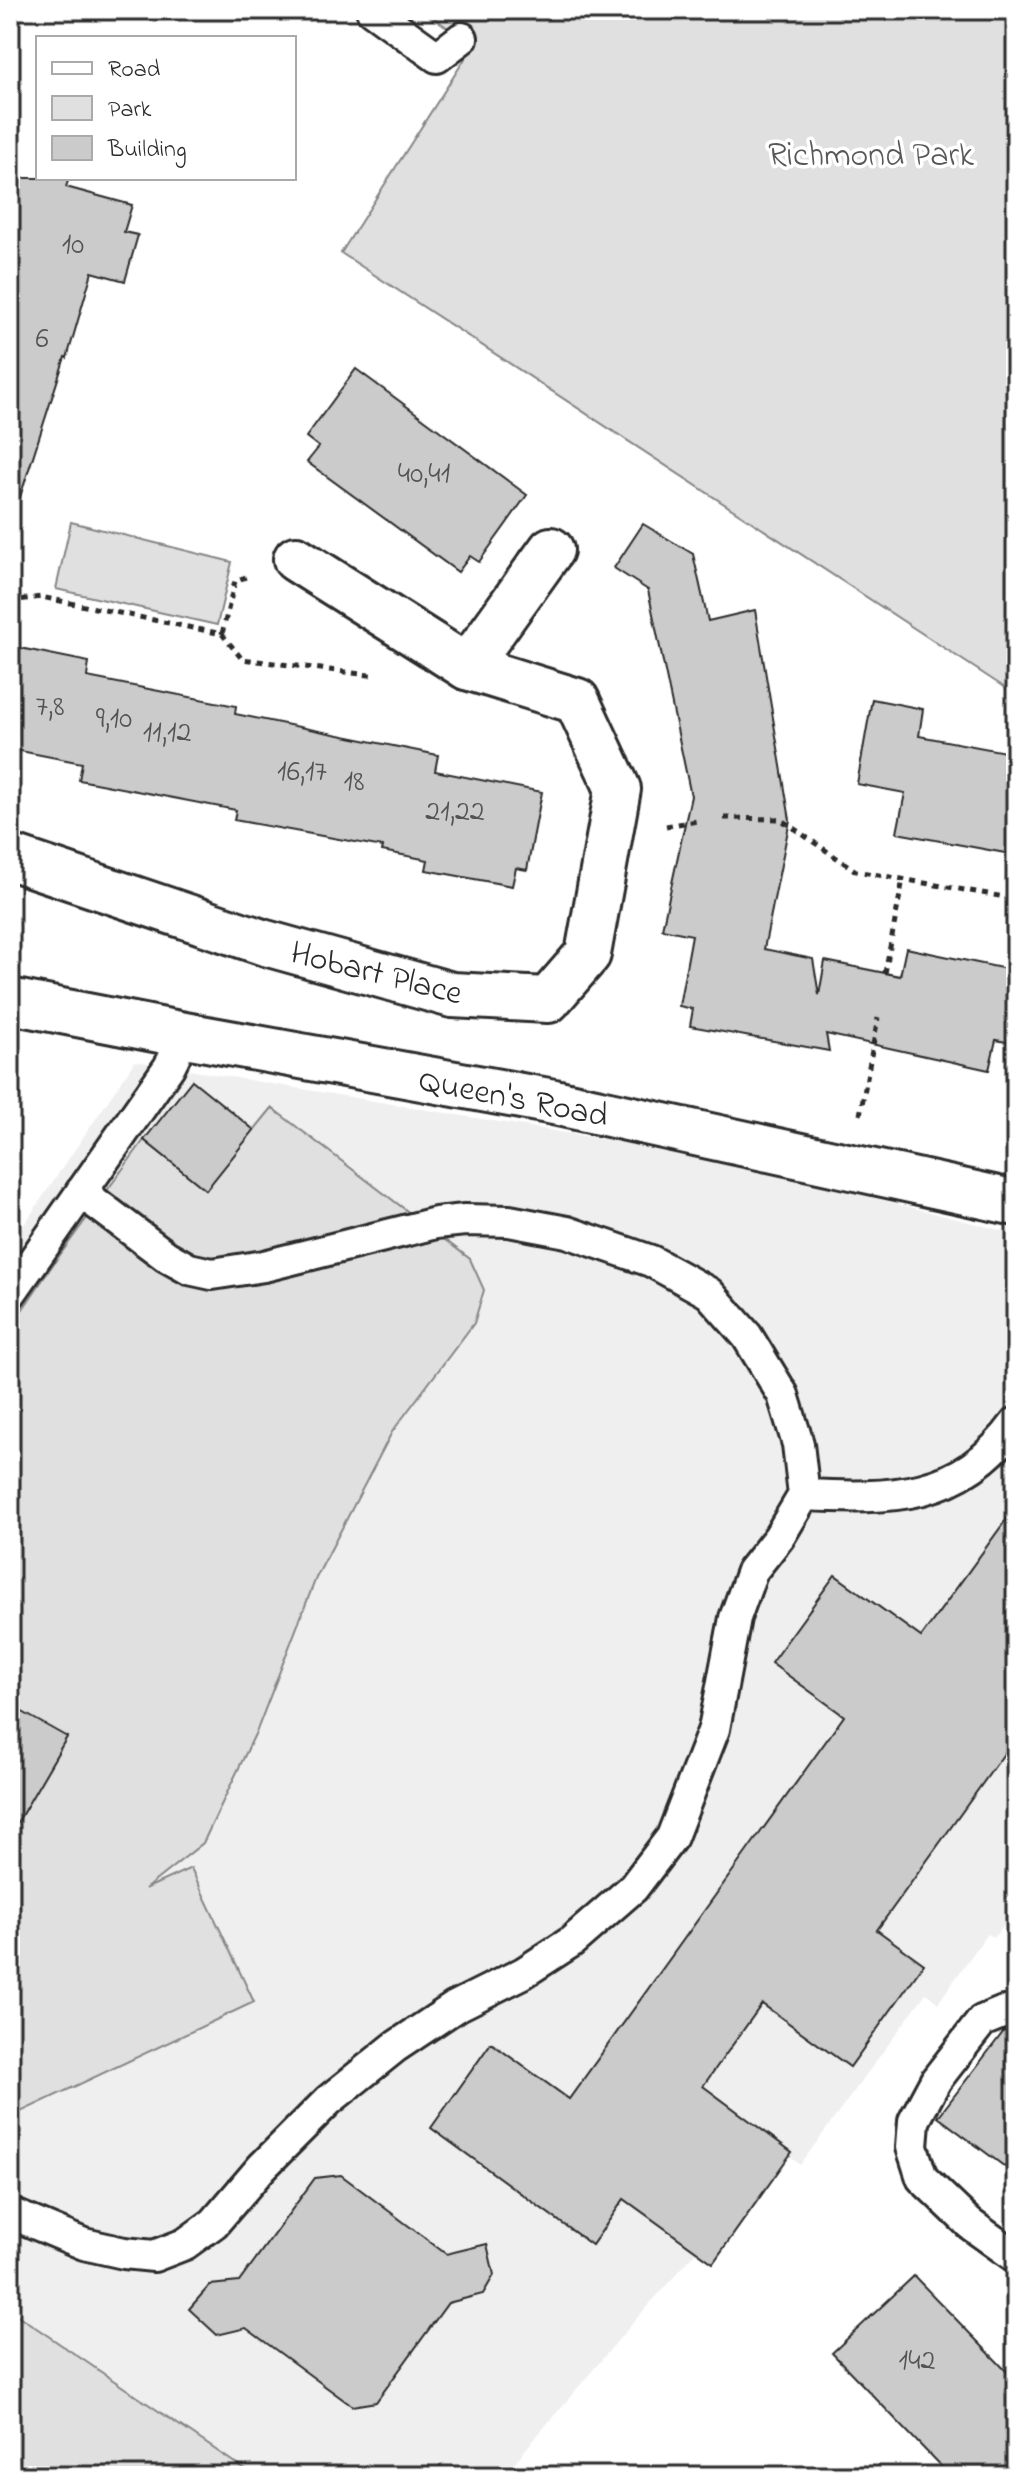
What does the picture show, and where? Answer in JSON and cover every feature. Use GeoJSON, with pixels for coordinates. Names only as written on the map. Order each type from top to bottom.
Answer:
{"type":"FeatureCollection","features":[{"type":"Feature","properties":{"kind":"street"},"geometry":{"type":"LineString","coordinates":[[467,667],[551,550]]}},
{"type":"Feature","properties":{"kind":"street","name":"Hobart Place"},"geometry":{"type":"LineString","coordinates":[[10,857],[262,942],[452,995],[548,1000],[588,954],[618,789],[577,701],[467,667],[429,646],[296,559]]}},
{"type":"Feature","properties":{"kind":"street","name":"Queen's Road"},"geometry":{"type":"LineString","coordinates":[[10,1001],[554,1102],[1016,1203]]}},
{"type":"Feature","properties":{"kind":"lane"},"geometry":{"type":"LineString","coordinates":[[372,10],[437,57],[462,38]]}},
{"type":"Feature","properties":{"kind":"lane"},"geometry":{"type":"LineString","coordinates":[[10,1294],[169,1067],[185,1035]]}},
{"type":"Feature","properties":{"kind":"lane"},"geometry":{"type":"LineString","coordinates":[[10,2213],[84,2244],[124,2253],[154,2256],[185,2244],[214,2223],[262,2167],[329,2100],[395,2047],[455,2007],[523,1973],[571,1942],[633,1888],[672,1837],[714,1729],[735,1618],[752,1571],[779,1537],[804,1495],[798,1444],[783,1395],[747,1336],[709,1293],[651,1261],[567,1232],[509,1221],[465,1220],[436,1223],[264,1266],[212,1274],[189,1269],[166,1256],[81,1192]]}},
{"type":"Feature","properties":{"kind":"lane"},"geometry":{"type":"LineString","coordinates":[[804,1495],[866,1498],[919,1491],[970,1471],[992,1453],[1016,1423]]}},
{"type":"Feature","properties":{"kind":"lane"},"geometry":{"type":"LineString","coordinates":[[1016,2015],[1004,2012],[982,2021],[936,2080],[914,2121],[912,2147],[922,2178],[970,2224],[1016,2257]]}},
{"type":"Feature","properties":{"kind":"path"},"geometry":{"type":"LineString","coordinates":[[10,598],[41,597],[222,634],[242,659],[406,680],[429,646]]}},
{"type":"Feature","properties":{"kind":"path"},"geometry":{"type":"LineString","coordinates":[[724,818],[780,819],[856,871],[1016,899]]}},
{"type":"Feature","properties":{"kind":"path"},"geometry":{"type":"LineString","coordinates":[[885,973],[903,879]]}},
{"type":"Feature","properties":{"kind":"path"},"geometry":{"type":"LineString","coordinates":[[851,1167],[878,1018]]}},
{"type":"Feature","properties":{"kind":"shaded area"},"geometry":{"type":"Polygon","coordinates":[[[135,1061],[721,1159],[1016,1234],[1016,1910],[994,1937],[987,1934],[938,2003],[926,1993],[800,2165],[786,2152],[637,2318],[503,2476],[10,2476],[10,1245],[135,1061]]]}},
{"type":"Feature","properties":{"kind":"green space","name":"Richmond Park"},"geometry":{"type":"Polygon","coordinates":[[[423,10],[1016,10],[1016,695],[341,253],[473,46],[423,10]]]}},
{"type":"Feature","properties":{"kind":"green space"},"geometry":{"type":"Polygon","coordinates":[[[71,522],[232,562],[217,625],[56,589],[71,522]]]}},
{"type":"Feature","properties":{"kind":"green space"},"geometry":{"type":"Polygon","coordinates":[[[272,1108],[470,1259],[484,1290],[474,1323],[392,1432],[316,1578],[257,1730],[203,1843],[145,1889],[191,1868],[254,2002],[10,2117],[10,1328],[144,1140],[206,1189],[272,1108]]]}},
{"type":"Feature","properties":{"kind":"green space"},"geometry":{"type":"Polygon","coordinates":[[[10,2310],[254,2476],[10,2476],[10,2310]]]}},
{"type":"Feature","properties":{"kind":"building"},"geometry":{"type":"Polygon","coordinates":[[[10,178],[68,180],[66,187],[132,205],[124,232],[138,235],[125,281],[92,272],[67,358],[20,497],[10,495],[10,178]]]}},
{"type":"Feature","properties":{"kind":"building"},"geometry":{"type":"Polygon","coordinates":[[[356,369],[527,495],[479,562],[470,556],[458,572],[307,462],[319,447],[306,437],[356,369]]]}},
{"type":"Feature","properties":{"kind":"building"},"geometry":{"type":"Polygon","coordinates":[[[643,524],[693,554],[708,621],[755,610],[790,820],[764,949],[813,959],[819,995],[825,961],[900,976],[906,948],[1016,971],[1016,1044],[996,1040],[989,1070],[826,1034],[829,1051],[690,1026],[693,1009],[679,1006],[692,935],[662,929],[691,796],[648,590],[614,568],[643,524]]]}},
{"type":"Feature","properties":{"kind":"building"},"geometry":{"type":"Polygon","coordinates":[[[10,646],[89,662],[87,677],[236,706],[235,714],[438,755],[435,771],[542,792],[527,870],[516,868],[512,886],[426,870],[428,860],[382,851],[383,847],[234,820],[236,810],[79,780],[82,763],[10,749],[10,646]]]}},
{"type":"Feature","properties":{"kind":"building"},"geometry":{"type":"Polygon","coordinates":[[[872,699],[923,709],[919,736],[1016,754],[1016,855],[897,833],[905,793],[857,784],[872,699]]]}},
{"type":"Feature","properties":{"kind":"building"},"geometry":{"type":"Polygon","coordinates":[[[192,1080],[254,1130],[206,1190],[144,1140],[192,1080]]]}},
{"type":"Feature","properties":{"kind":"building"},"geometry":{"type":"Polygon","coordinates":[[[1016,1506],[1016,1737],[877,1930],[924,1964],[850,2067],[762,2004],[703,2086],[792,2152],[713,2263],[624,2199],[592,2245],[431,2128],[491,2043],[569,2099],[844,1716],[771,1663],[835,1575],[921,1637],[1016,1506]]]}},
{"type":"Feature","properties":{"kind":"building"},"geometry":{"type":"Polygon","coordinates":[[[10,1705],[67,1737],[10,1835],[10,1705]]]}},
{"type":"Feature","properties":{"kind":"building"},"geometry":{"type":"Polygon","coordinates":[[[1004,2031],[1016,2032],[1016,2175],[938,2117],[1004,2031]]]}},
{"type":"Feature","properties":{"kind":"building"},"geometry":{"type":"Polygon","coordinates":[[[341,2175],[446,2254],[487,2244],[494,2275],[483,2294],[448,2303],[376,2402],[352,2406],[246,2328],[217,2335],[189,2309],[210,2285],[239,2282],[315,2178],[341,2175]]]}},
{"type":"Feature","properties":{"kind":"building"},"geometry":{"type":"Polygon","coordinates":[[[914,2276],[1016,2381],[1016,2476],[950,2476],[832,2353],[914,2276]]]}}]}
